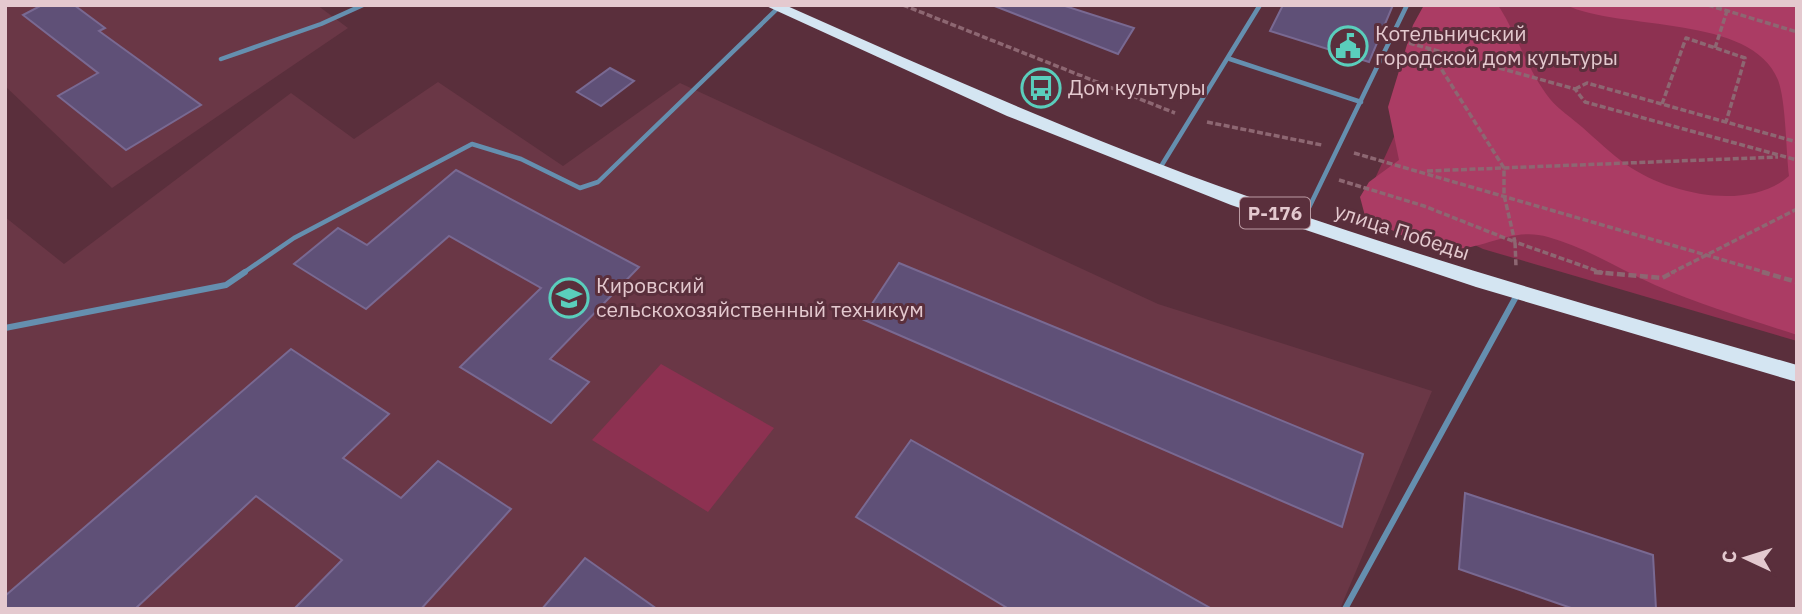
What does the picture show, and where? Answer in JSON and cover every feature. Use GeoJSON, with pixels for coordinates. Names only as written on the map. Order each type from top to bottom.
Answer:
{"type":"FeatureCollection","features":[{"type":"Feature","properties":{"kind":"highway","name":"улица Победы"},"geometry":{"type":"LineString","coordinates":[[774,7],[1158,171],[1301,223],[1518,293],[1797,374]]}},
{"type":"Feature","properties":{"kind":"lane"},"geometry":{"type":"LineString","coordinates":[[221,59],[321,24],[363,5]]}},
{"type":"Feature","properties":{"kind":"lane"},"geometry":{"type":"LineString","coordinates":[[1158,171],[1230,59],[1260,5]]}},
{"type":"Feature","properties":{"kind":"lane"},"geometry":{"type":"LineString","coordinates":[[1301,223],[1407,5]]}},
{"type":"Feature","properties":{"kind":"lane"},"geometry":{"type":"LineString","coordinates":[[5,328],[226,285],[294,238],[386,187],[472,144],[521,159],[580,188],[598,182],[774,7]]}},
{"type":"Feature","properties":{"kind":"lane"},"geometry":{"type":"LineString","coordinates":[[1230,59],[1361,102]]}},
{"type":"Feature","properties":{"kind":"lane"},"geometry":{"type":"LineString","coordinates":[[1345,609],[1518,293]]}},
{"type":"Feature","properties":{"kind":"path"},"geometry":{"type":"LineString","coordinates":[[1708,5],[1797,32]]}},
{"type":"Feature","properties":{"kind":"path"},"geometry":{"type":"LineString","coordinates":[[1715,48],[1727,11]]}},
{"type":"Feature","properties":{"kind":"path"},"geometry":{"type":"LineString","coordinates":[[1391,38],[1576,89],[1584,102],[1785,157]]}},
{"type":"Feature","properties":{"kind":"path"},"geometry":{"type":"LineString","coordinates":[[1662,104],[1686,38],[1745,58],[1726,122]]}},
{"type":"Feature","properties":{"kind":"path"},"geometry":{"type":"LineString","coordinates":[[1428,48],[1504,168],[1504,195],[1515,242],[1518,293]]}},
{"type":"Feature","properties":{"kind":"path"},"geometry":{"type":"LineString","coordinates":[[1576,89],[1587,83],[1797,142]]}},
{"type":"Feature","properties":{"kind":"path"},"geometry":{"type":"LineString","coordinates":[[1423,172],[1797,158]]}},
{"type":"Feature","properties":{"kind":"path"},"geometry":{"type":"LineString","coordinates":[[1325,175],[1424,206],[1598,273],[1662,278],[1797,209]]}},
{"type":"Feature","properties":{"kind":"shaded area"},"geometry":{"type":"Polygon","coordinates":[[[5,5],[317,5],[348,28],[112,188],[5,86],[5,5]]]}},
{"type":"Feature","properties":{"kind":"shaded area"},"geometry":{"type":"Polygon","coordinates":[[[1424,5],[1498,5],[1550,99],[1615,156],[1644,175],[1664,184],[1685,191],[1731,196],[1752,194],[1772,187],[1789,176],[1781,89],[1764,59],[1742,44],[1714,34],[1590,13],[1566,5],[1797,5],[1797,335],[1672,292],[1590,253],[1548,237],[1535,234],[1510,236],[1461,249],[1436,248],[1415,242],[1365,216],[1360,197],[1369,182],[1399,160],[1388,107],[1413,25],[1424,5]]]}},
{"type":"Feature","properties":{"kind":"shaded area"},"geometry":{"type":"Polygon","coordinates":[[[1454,5],[1797,5],[1797,341],[1483,249],[1368,194],[1454,5]]]}},
{"type":"Feature","properties":{"kind":"shaded area"},"geometry":{"type":"Polygon","coordinates":[[[438,82],[563,166],[680,83],[1158,304],[1432,391],[1340,609],[5,609],[5,217],[64,264],[291,93],[354,139],[438,82]]]}},
{"type":"Feature","properties":{"kind":"shaded area"},"geometry":{"type":"Polygon","coordinates":[[[661,364],[774,428],[708,512],[592,440],[661,364]]]}},
{"type":"Feature","properties":{"kind":"building"},"geometry":{"type":"Polygon","coordinates":[[[42,5],[74,5],[105,28],[99,31],[201,105],[126,150],[58,96],[98,73],[23,15],[42,5]]]}},
{"type":"Feature","properties":{"kind":"building"},"geometry":{"type":"Polygon","coordinates":[[[992,5],[1062,5],[1134,28],[1118,54],[992,5]]]}},
{"type":"Feature","properties":{"kind":"building","name":"Котельничский городской дом культуры"},"geometry":{"type":"Polygon","coordinates":[[[1283,5],[1393,5],[1369,62],[1270,31],[1283,5]]]}},
{"type":"Feature","properties":{"kind":"building"},"geometry":{"type":"Polygon","coordinates":[[[610,68],[634,81],[601,106],[577,92],[610,68]]]}},
{"type":"Feature","properties":{"kind":"building","name":"Кировский сельскохозяйственный техникум"},"geometry":{"type":"Polygon","coordinates":[[[456,170],[639,267],[550,359],[589,382],[551,423],[460,367],[541,288],[449,236],[366,309],[294,264],[338,228],[367,245],[456,170]]]}},
{"type":"Feature","properties":{"kind":"building"},"geometry":{"type":"Polygon","coordinates":[[[899,263],[1363,454],[1342,527],[862,319],[899,263]]]}},
{"type":"Feature","properties":{"kind":"building"},"geometry":{"type":"Polygon","coordinates":[[[291,349],[389,414],[343,458],[401,498],[438,461],[511,509],[421,609],[294,609],[342,560],[256,496],[135,609],[5,609],[5,596],[291,349]]]}},
{"type":"Feature","properties":{"kind":"building"},"geometry":{"type":"Polygon","coordinates":[[[911,440],[1212,609],[1009,609],[856,517],[911,440]]]}},
{"type":"Feature","properties":{"kind":"building"},"geometry":{"type":"Polygon","coordinates":[[[1465,493],[1653,555],[1656,609],[1574,609],[1459,569],[1465,493]]]}},
{"type":"Feature","properties":{"kind":"building"},"geometry":{"type":"Polygon","coordinates":[[[585,558],[657,609],[542,609],[585,558]]]}},
{"type":"Feature","properties":{"kind":"place","name":"Котельничский городской дом культуры"},"geometry":{"type":"Point","coordinates":[1348,46]}},
{"type":"Feature","properties":{"kind":"place","name":"Дом культуры"},"geometry":{"type":"Point","coordinates":[1041,88]}},
{"type":"Feature","properties":{"kind":"place","name":"Кировский сельскохозяйственный техникум"},"geometry":{"type":"Point","coordinates":[569,298]}}]}
